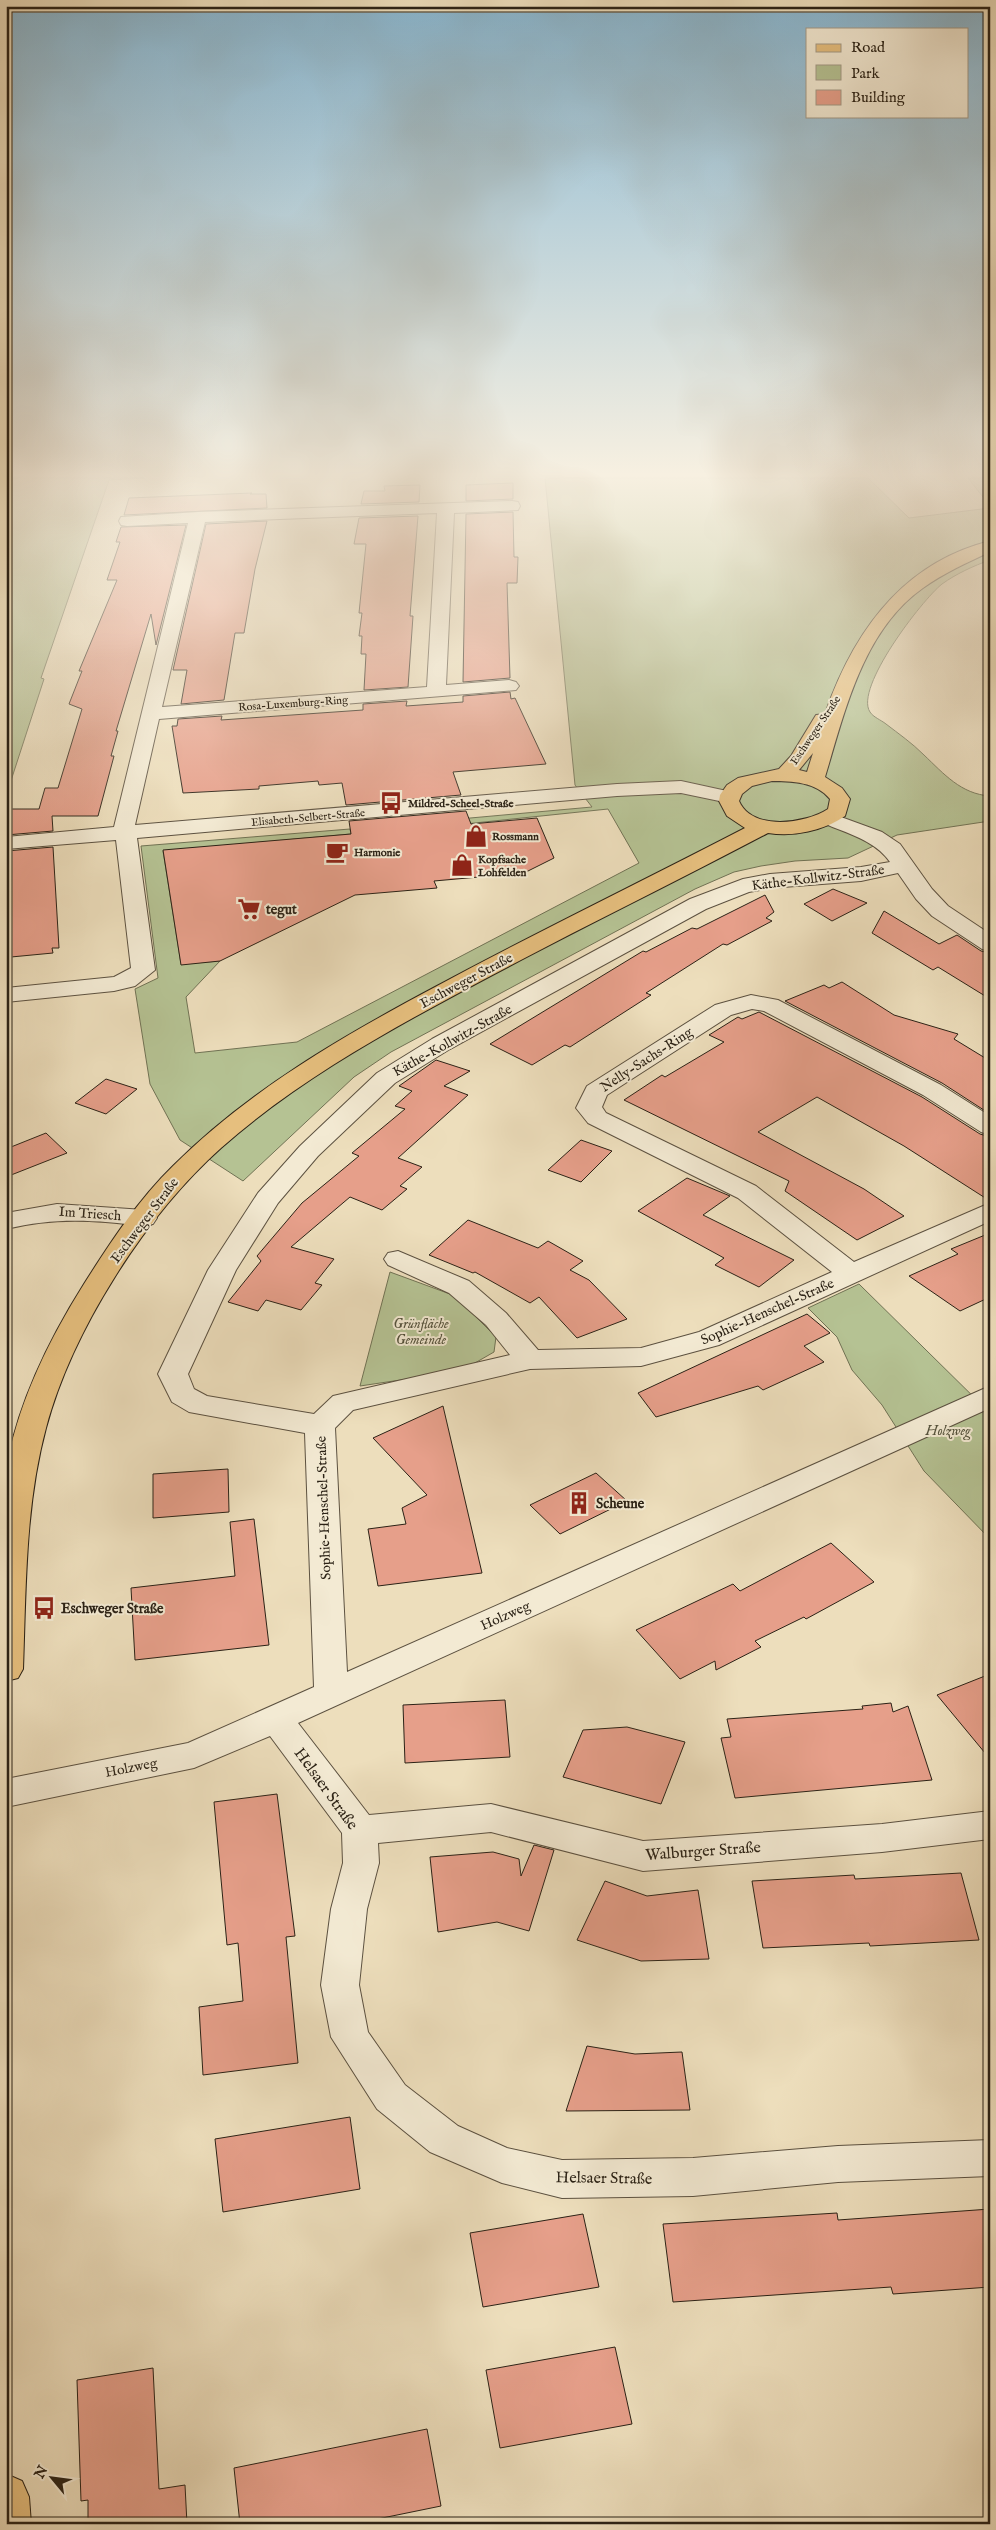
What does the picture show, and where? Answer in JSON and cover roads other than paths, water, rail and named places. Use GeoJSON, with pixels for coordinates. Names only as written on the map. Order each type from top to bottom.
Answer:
{"type":"FeatureCollection","features":[{"type":"Feature","properties":{"kind":"main road","name":"Eschweger Straße"},"geometry":{"type":"LineString","coordinates":[[534,944],[733,806],[736,787],[747,781],[784,775],[798,759],[846,684],[872,631],[902,596]]}},
{"type":"Feature","properties":{"kind":"main road","name":"Eschweger Straße"},"geometry":{"type":"LineString","coordinates":[[814,781],[846,684]]}},
{"type":"Feature","properties":{"kind":"main road"},"geometry":{"type":"LineString","coordinates":[[733,806],[767,825],[800,827],[830,819],[838,812],[840,799],[832,789],[814,781],[784,775]]}},
{"type":"Feature","properties":{"kind":"main road","name":"Eschweger Straße"},"geometry":{"type":"LineString","coordinates":[[6,1669],[13,1523],[32,1427],[60,1349],[76,1317],[110,1263],[180,1173],[266,1100],[358,1039],[534,944],[767,825]]}},
{"type":"Feature","properties":{"kind":"main road"},"geometry":{"type":"LineString","coordinates":[[6,2497],[8,2524]]}},
{"type":"Feature","properties":{"kind":"street"},"geometry":{"type":"LineString","coordinates":[[6,994],[114,984],[127,981],[142,970],[124,823],[179,596]]}},
{"type":"Feature","properties":{"kind":"street"},"geometry":{"type":"LineString","coordinates":[[436,692],[440,596]]}},
{"type":"Feature","properties":{"kind":"street","name":"Rosa-Luxemburg-Ring"},"geometry":{"type":"LineString","coordinates":[[150,714],[508,686]]}},
{"type":"Feature","properties":{"kind":"street","name":"Elisabeth-Selbert-Straße"},"geometry":{"type":"LineString","coordinates":[[6,843],[617,790],[681,787],[733,806]]}},
{"type":"Feature","properties":{"kind":"street"},"geometry":{"type":"LineString","coordinates":[[830,819],[874,837],[892,849],[903,866],[940,911],[990,944]]}},
{"type":"Feature","properties":{"kind":"street","name":"Käthe-Kollwitz-Straße"},"geometry":{"type":"LineString","coordinates":[[320,1425],[200,1405],[182,1395],[173,1374],[222,1270],[267,1198],[309,1151],[386,1078],[441,1044],[698,904],[743,886],[770,881],[861,874],[903,866]]}},
{"type":"Feature","properties":{"kind":"street","name":"Nelly-Sachs-Ring"},"geometry":{"type":"LineString","coordinates":[[852,1274],[747,1192],[597,1118],[589,1108],[596,1091],[723,1010],[751,1002],[770,1005],[924,1085],[990,1127]]}},
{"type":"Feature","properties":{"kind":"street","name":"Im Triesch"},"geometry":{"type":"LineString","coordinates":[[6,1220],[27,1213],[69,1210],[144,1218]]}},
{"type":"Feature","properties":{"kind":"street","name":"Sophie-Henschel-Straße"},"geometry":{"type":"LineString","coordinates":[[330,1695],[320,1425],[343,1404],[530,1360],[642,1357],[709,1339],[990,1211]]}},
{"type":"Feature","properties":{"kind":"street"},"geometry":{"type":"LineString","coordinates":[[398,1260],[459,1286],[496,1319],[530,1360]]}},
{"type":"Feature","properties":{"kind":"street","name":"Holzweg"},"geometry":{"type":"LineString","coordinates":[[6,1793],[194,1754],[330,1695],[990,1396]]}},
{"type":"Feature","properties":{"kind":"street","name":"Helsaer Straße"},"geometry":{"type":"LineString","coordinates":[[276,1719],[360,1830],[360,1863],[349,1909],[340,1985],[350,2037],[391,2097],[444,2139],[502,2165],[562,2179],[693,2177],[838,2164],[990,2158]]}},
{"type":"Feature","properties":{"kind":"street","name":"Walburger Straße"},"geometry":{"type":"LineString","coordinates":[[360,1830],[491,1818],[643,1856],[882,1838],[990,1825]]}},
{"type":"Feature","properties":{"kind":"place","name":"Mildred-Scheel-Straße"},"geometry":{"type":"Point","coordinates":[391,803]}},
{"type":"Feature","properties":{"kind":"place","name":"Rossmann"},"geometry":{"type":"Point","coordinates":[476,836]}},
{"type":"Feature","properties":{"kind":"place","name":"Harmonie"},"geometry":{"type":"Point","coordinates":[337,852]}},
{"type":"Feature","properties":{"kind":"place","name":"Kopfsache Lohfelden"},"geometry":{"type":"Point","coordinates":[462,865]}},
{"type":"Feature","properties":{"kind":"place","name":"tegut"},"geometry":{"type":"Point","coordinates":[249,909]}},
{"type":"Feature","properties":{"kind":"place","name":"Scheune"},"geometry":{"type":"Point","coordinates":[579,1503]}},
{"type":"Feature","properties":{"kind":"place","name":"Eschweger Straße"},"geometry":{"type":"Point","coordinates":[44,1608]}},
{"type":"Feature","properties":{"kind":"park label","name":"Grünfläche Gemeinde"},"geometry":{"type":"Point","coordinates":[421,1332]}}]}
